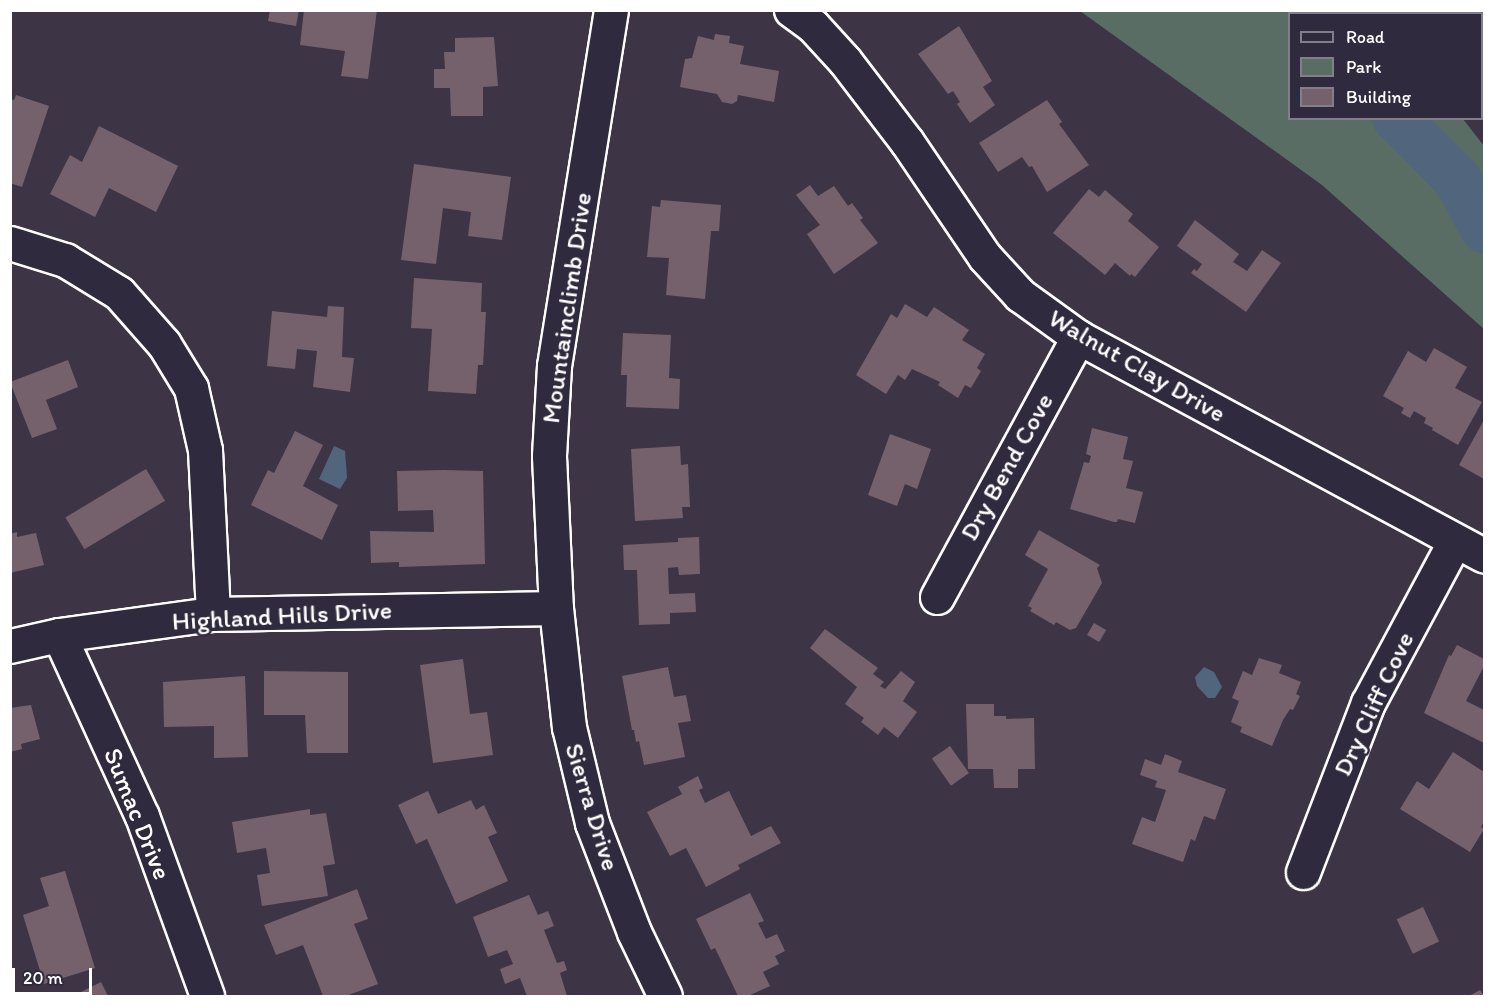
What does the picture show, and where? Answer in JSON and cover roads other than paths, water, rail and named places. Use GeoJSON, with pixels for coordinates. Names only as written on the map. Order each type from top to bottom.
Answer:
{"type":"FeatureCollection","features":[{"type":"Feature","properties":{"kind":"street","name":"Mountainclimb Drive"},"geometry":{"type":"LineString","coordinates":[[556,608],[549,456],[554,366],[611,10]]}},
{"type":"Feature","properties":{"kind":"street","name":"Walnut Clay Drive"},"geometry":{"type":"LineString","coordinates":[[791,10],[813,26],[845,61],[907,142],[985,257],[1020,295],[1078,337],[1485,556]]}},
{"type":"Feature","properties":{"kind":"street"},"geometry":{"type":"LineString","coordinates":[[10,243],[64,260],[119,293],[164,344],[191,388],[205,450],[213,614]]}},
{"type":"Feature","properties":{"kind":"street","name":"Dry Bend Cove"},"geometry":{"type":"LineString","coordinates":[[937,597],[1078,337]]}},
{"type":"Feature","properties":{"kind":"street","name":"Dry Cliff Cove"},"geometry":{"type":"LineString","coordinates":[[1303,872],[1368,703],[1455,541]]}},
{"type":"Feature","properties":{"kind":"street","name":"Highland Hills Drive"},"geometry":{"type":"LineString","coordinates":[[10,646],[59,635],[213,614],[556,608]]}},
{"type":"Feature","properties":{"kind":"street","name":"Sierra Drive"},"geometry":{"type":"LineString","coordinates":[[556,608],[568,727],[592,823],[634,932],[665,996]]}},
{"type":"Feature","properties":{"kind":"street","name":"Sumac Drive"},"geometry":{"type":"LineString","coordinates":[[59,635],[142,816],[207,996]]}},
{"type":"Feature","properties":{"kind":"water"},"geometry":{"type":"Polygon","coordinates":[[[334,446],[345,451],[347,478],[340,489],[319,479],[334,446]]]}},
{"type":"Feature","properties":{"kind":"water"},"geometry":{"type":"Polygon","coordinates":[[[1204,667],[1214,672],[1222,687],[1215,698],[1208,698],[1197,686],[1195,677],[1204,667]]]}},
{"type":"Feature","properties":{"kind":"waterway"},"geometry":{"type":"LineString","coordinates":[[1398,120],[1457,179],[1484,229]]}}]}
